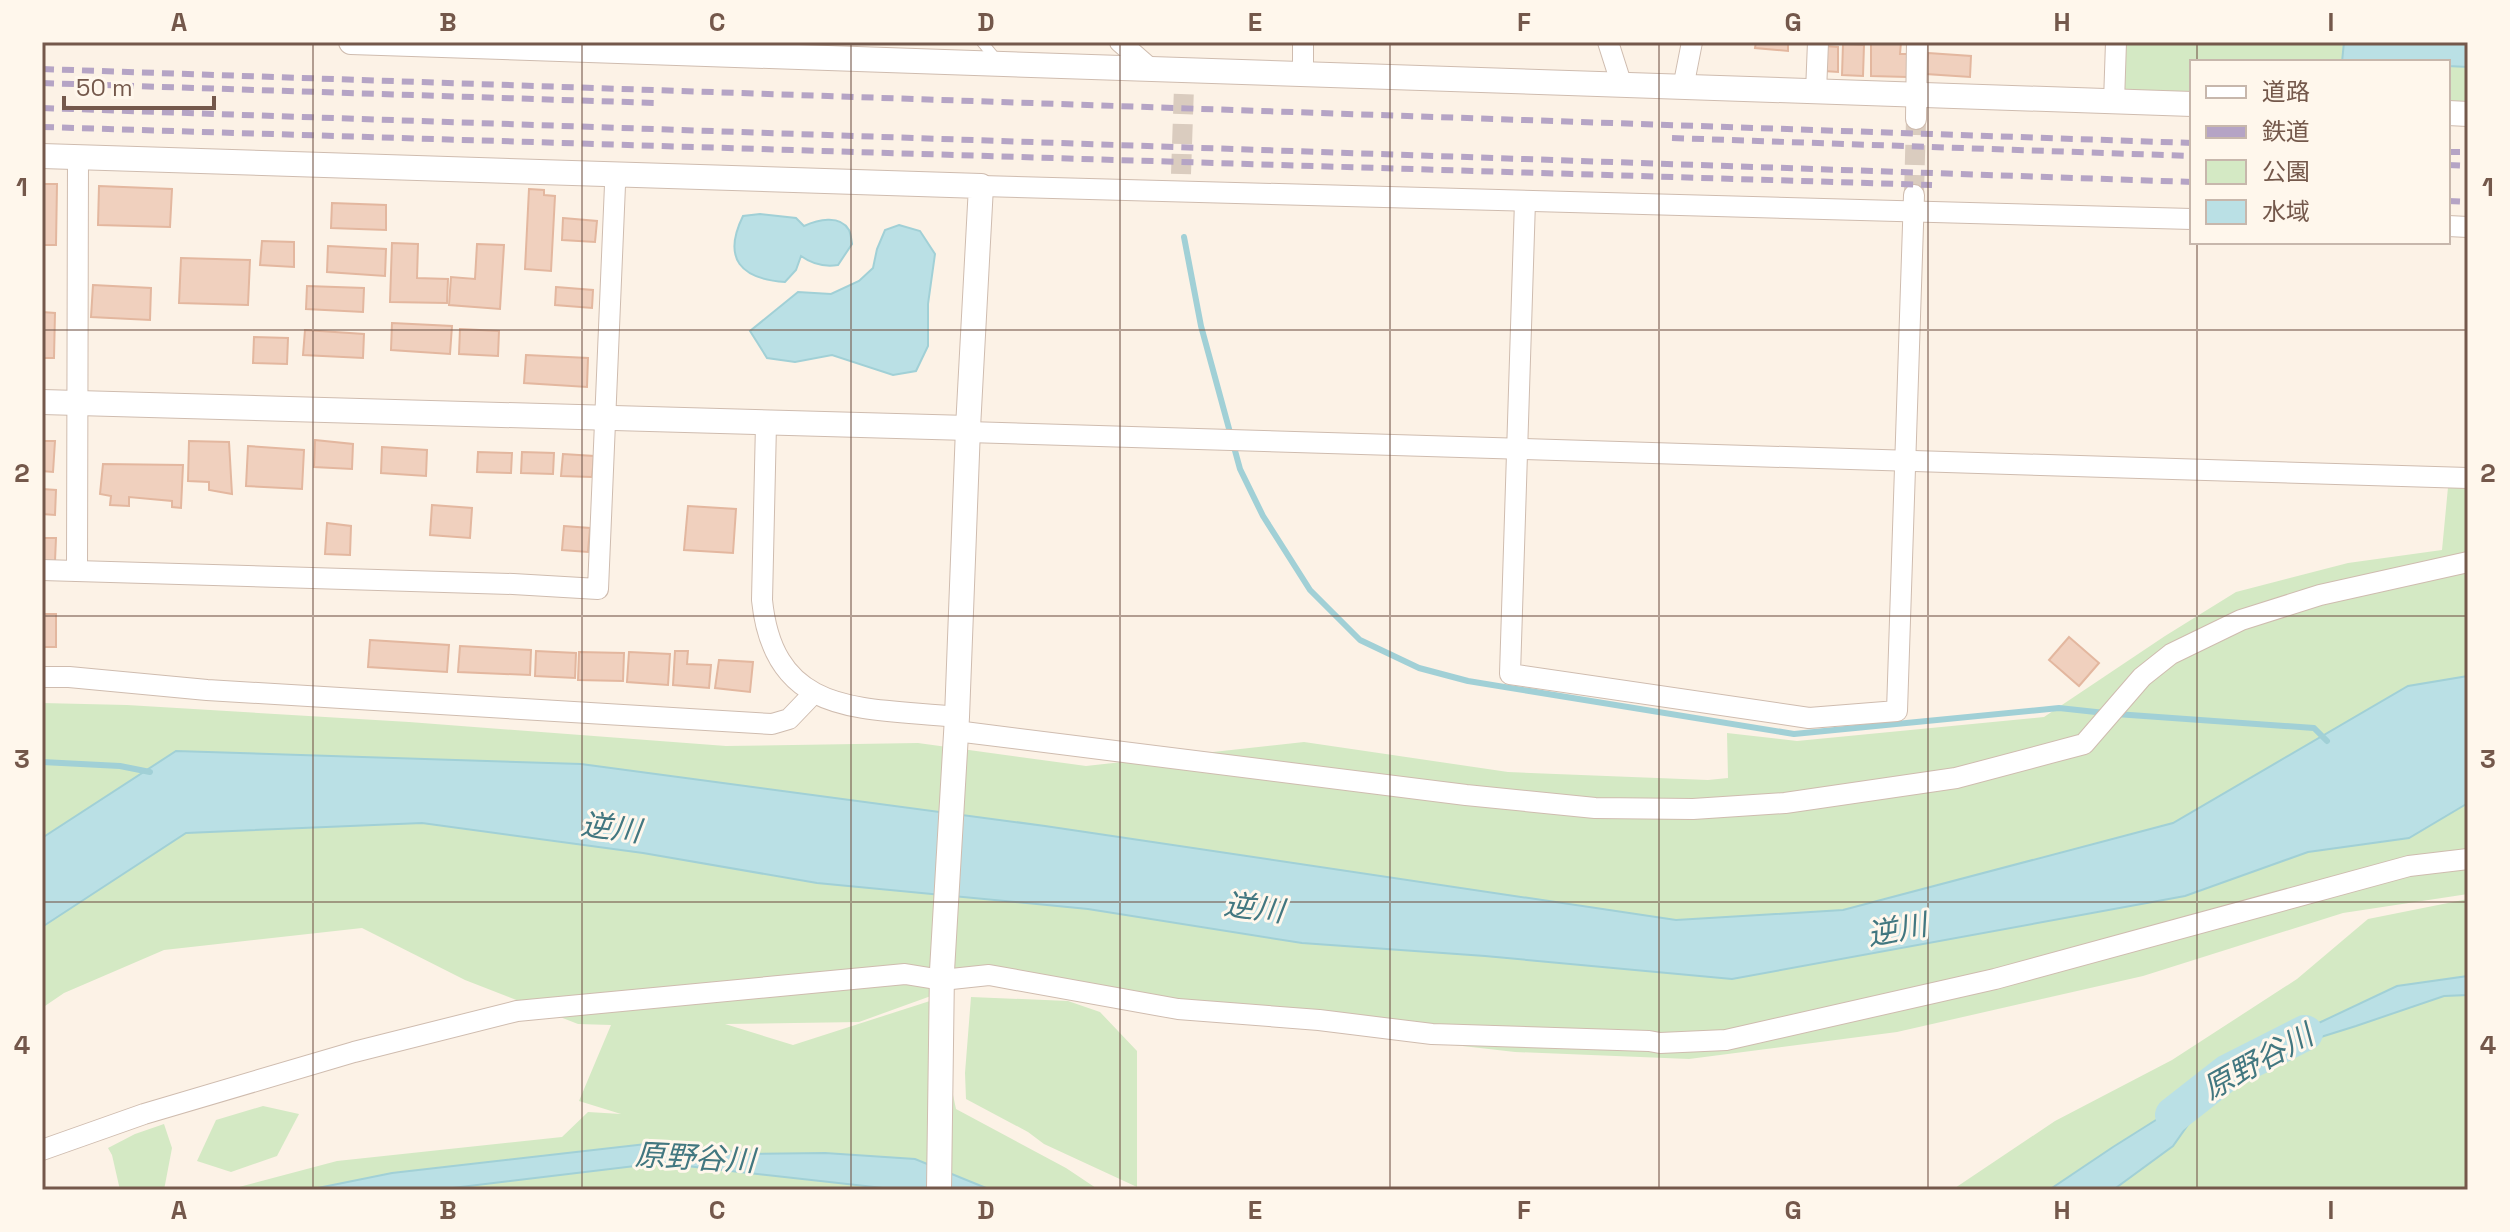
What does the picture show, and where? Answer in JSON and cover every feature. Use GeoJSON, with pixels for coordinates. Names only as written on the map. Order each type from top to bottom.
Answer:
{"type":"FeatureCollection","features":[{"type":"Feature","properties":{"kind":"street"},"geometry":{"type":"LineString","coordinates":[[351,42],[1152,70],[1185,79],[1303,75],[1816,92],[1916,107],[2114,102],[2190,104]]}},
{"type":"Feature","properties":{"kind":"street"},"geometry":{"type":"LineString","coordinates":[[1120,42],[1152,70]]}},
{"type":"Feature","properties":{"kind":"street"},"geometry":{"type":"LineString","coordinates":[[1303,42],[1303,75]]}},
{"type":"Feature","properties":{"kind":"street"},"geometry":{"type":"LineString","coordinates":[[1608,42],[1622,86]]}},
{"type":"Feature","properties":{"kind":"street"},"geometry":{"type":"LineString","coordinates":[[1683,88],[1692,42]]}},
{"type":"Feature","properties":{"kind":"street"},"geometry":{"type":"LineString","coordinates":[[1816,92],[1818,42]]}},
{"type":"Feature","properties":{"kind":"street"},"geometry":{"type":"LineString","coordinates":[[1916,107],[1917,42]]}},
{"type":"Feature","properties":{"kind":"street"},"geometry":{"type":"LineString","coordinates":[[2114,102],[2116,42]]}},
{"type":"Feature","properties":{"kind":"street"},"geometry":{"type":"LineString","coordinates":[[42,156],[981,186],[1181,183],[1525,201],[1914,203],[2190,219]]}},
{"type":"Feature","properties":{"kind":"street"},"geometry":{"type":"LineString","coordinates":[[77,571],[78,157]]}},
{"type":"Feature","properties":{"kind":"street"},"geometry":{"type":"LineString","coordinates":[[42,570],[598,589],[615,185],[620,175]]}},
{"type":"Feature","properties":{"kind":"street"},"geometry":{"type":"LineString","coordinates":[[939,1190],[943,981],[981,186]]}},
{"type":"Feature","properties":{"kind":"street"},"geometry":{"type":"LineString","coordinates":[[1525,201],[1510,674],[1809,718],[1897,711],[1914,203]]}},
{"type":"Feature","properties":{"kind":"street"},"geometry":{"type":"LineString","coordinates":[[42,402],[2468,478]]}},
{"type":"Feature","properties":{"kind":"street"},"geometry":{"type":"LineString","coordinates":[[766,424],[762,600],[765,625],[773,652],[790,676],[813,694],[841,705],[956,729],[1466,795],[1595,808],[1693,809],[1785,803],[1956,778],[2084,744],[2142,677],[2171,654],[2241,620],[2320,595],[2468,562]]}},
{"type":"Feature","properties":{"kind":"street"},"geometry":{"type":"LineString","coordinates":[[42,677],[772,724],[789,719],[813,694]]}},
{"type":"Feature","properties":{"kind":"street"},"geometry":{"type":"LineString","coordinates":[[42,1150],[144,1114],[343,1056],[517,1011],[905,974],[943,981],[989,975],[1178,1009],[1319,1020],[1432,1034],[1660,1043],[1726,1040],[1995,979],[2409,866],[2468,859]]}},
{"type":"Feature","properties":{"kind":"lane"},"geometry":{"type":"LineString","coordinates":[[982,42],[1003,65]]}},
{"type":"Feature","properties":{"kind":"green space"},"geometry":{"type":"Polygon","coordinates":[[[2116,42],[2468,42],[2468,114],[2450,113],[2450,60],[2190,60],[2190,104],[2114,96],[2116,42]]]}},
{"type":"Feature","properties":{"kind":"green space"},"geometry":{"type":"Polygon","coordinates":[[[2449,477],[2468,478],[2468,894],[2343,913],[2143,976],[1897,1032],[1689,1059],[1515,1052],[1262,1023],[989,975],[859,1022],[725,1024],[793,1045],[933,1000],[956,1109],[1066,1168],[1099,1190],[228,1190],[337,1161],[562,1137],[588,1112],[621,1114],[579,1101],[611,1025],[578,1024],[465,980],[362,928],[164,950],[64,993],[42,1008],[42,703],[409,722],[726,746],[918,743],[1086,766],[1304,742],[1508,772],[1708,780],[1728,778],[1727,733],[1797,741],[2044,717],[2236,592],[2348,563],[2442,550],[2449,477]]]}},
{"type":"Feature","properties":{"kind":"green space"},"geometry":{"type":"Polygon","coordinates":[[[2468,899],[2468,1190],[1952,1190],[2055,1121],[2172,1060],[2297,979],[2368,919],[2468,899]]]}},
{"type":"Feature","properties":{"kind":"green space"},"geometry":{"type":"Polygon","coordinates":[[[971,997],[1068,1001],[1100,1012],[1137,1051],[1137,1187],[1044,1144],[966,1099],[971,997]]]}},
{"type":"Feature","properties":{"kind":"green space"},"geometry":{"type":"Polygon","coordinates":[[[263,1106],[299,1114],[277,1156],[231,1172],[197,1161],[216,1120],[263,1106]]]}},
{"type":"Feature","properties":{"kind":"green space"},"geometry":{"type":"Polygon","coordinates":[[[164,1124],[172,1148],[164,1190],[120,1190],[108,1148],[164,1124]]]}},
{"type":"Feature","properties":{"kind":"water"},"geometry":{"type":"Polygon","coordinates":[[[2344,42],[2468,42],[2468,67],[2450,66],[2450,60],[2342,60],[2344,42]]]}},
{"type":"Feature","properties":{"kind":"water"},"geometry":{"type":"Polygon","coordinates":[[[760,214],[796,218],[804,226],[834,220],[849,230],[852,244],[838,265],[819,264],[801,256],[796,270],[785,282],[757,276],[740,264],[735,255],[735,244],[743,216],[760,214]]]}},
{"type":"Feature","properties":{"kind":"water"},"geometry":{"type":"Polygon","coordinates":[[[899,225],[920,231],[935,254],[928,304],[928,346],[916,371],[893,375],[832,355],[795,362],[767,358],[750,331],[798,292],[831,294],[859,281],[873,268],[885,230],[899,225]]]}},
{"type":"Feature","properties":{"kind":"water","name":"逆川"},"geometry":{"type":"Polygon","coordinates":[[[2468,676],[2468,803],[2409,838],[2308,852],[2185,896],[1732,979],[1302,943],[1088,909],[817,883],[643,853],[422,823],[186,833],[42,927],[42,838],[176,751],[581,764],[1045,826],[1676,920],[1843,910],[2173,823],[2408,686],[2468,676]]]}},
{"type":"Feature","properties":{"kind":"water"},"geometry":{"type":"Polygon","coordinates":[[[2468,976],[2468,995],[2444,996],[2263,1055],[2306,1029],[2397,986],[2468,976]]]}},
{"type":"Feature","properties":{"kind":"water"},"geometry":{"type":"Polygon","coordinates":[[[2248,1062],[2204,1102],[2173,1146],[2113,1190],[2049,1190],[2113,1147],[2248,1062]]]}},
{"type":"Feature","properties":{"kind":"water"},"geometry":{"type":"Polygon","coordinates":[[[655,1143],[752,1154],[825,1153],[915,1159],[991,1190],[901,1190],[660,1163],[436,1190],[308,1190],[392,1173],[655,1143]]]}},
{"type":"Feature","properties":{"kind":"building"},"geometry":{"type":"Polygon","coordinates":[[[1756,42],[1788,42],[1788,51],[1755,48],[1756,42]]]}},
{"type":"Feature","properties":{"kind":"building"},"geometry":{"type":"Polygon","coordinates":[[[1871,42],[1901,42],[1900,54],[1907,54],[1907,77],[1871,76],[1871,42]]]}},
{"type":"Feature","properties":{"kind":"building"},"geometry":{"type":"Polygon","coordinates":[[[1843,44],[1864,45],[1863,76],[1842,75],[1843,44]]]}},
{"type":"Feature","properties":{"kind":"building"},"geometry":{"type":"Polygon","coordinates":[[[1824,46],[1838,47],[1838,72],[1824,71],[1824,46]]]}},
{"type":"Feature","properties":{"kind":"building"},"geometry":{"type":"Polygon","coordinates":[[[1928,53],[1971,56],[1970,77],[1926,74],[1928,53]]]}},
{"type":"Feature","properties":{"kind":"building"},"geometry":{"type":"Polygon","coordinates":[[[42,184],[57,184],[56,245],[42,245],[42,184]]]}},
{"type":"Feature","properties":{"kind":"building"},"geometry":{"type":"Polygon","coordinates":[[[99,186],[172,189],[170,227],[98,225],[99,186]]]}},
{"type":"Feature","properties":{"kind":"building"},"geometry":{"type":"Polygon","coordinates":[[[529,189],[544,190],[544,195],[555,196],[551,271],[525,269],[529,189]]]}},
{"type":"Feature","properties":{"kind":"building"},"geometry":{"type":"Polygon","coordinates":[[[332,203],[386,205],[386,230],[331,228],[332,203]]]}},
{"type":"Feature","properties":{"kind":"building"},"geometry":{"type":"Polygon","coordinates":[[[563,218],[597,221],[595,242],[562,240],[563,218]]]}},
{"type":"Feature","properties":{"kind":"building"},"geometry":{"type":"Polygon","coordinates":[[[262,241],[294,242],[294,267],[260,265],[262,241]]]}},
{"type":"Feature","properties":{"kind":"building"},"geometry":{"type":"Polygon","coordinates":[[[392,243],[418,244],[417,278],[448,279],[447,303],[390,302],[392,243]]]}},
{"type":"Feature","properties":{"kind":"building"},"geometry":{"type":"Polygon","coordinates":[[[477,244],[504,245],[500,309],[449,305],[451,277],[475,279],[477,244]]]}},
{"type":"Feature","properties":{"kind":"building"},"geometry":{"type":"Polygon","coordinates":[[[328,246],[386,249],[385,276],[327,272],[328,246]]]}},
{"type":"Feature","properties":{"kind":"building"},"geometry":{"type":"Polygon","coordinates":[[[181,258],[250,260],[248,305],[179,303],[181,258]]]}},
{"type":"Feature","properties":{"kind":"building"},"geometry":{"type":"Polygon","coordinates":[[[93,285],[151,288],[150,320],[91,317],[93,285]]]}},
{"type":"Feature","properties":{"kind":"building"},"geometry":{"type":"Polygon","coordinates":[[[307,286],[364,288],[363,312],[306,309],[307,286]]]}},
{"type":"Feature","properties":{"kind":"building"},"geometry":{"type":"Polygon","coordinates":[[[556,287],[593,290],[592,308],[555,305],[556,287]]]}},
{"type":"Feature","properties":{"kind":"building"},"geometry":{"type":"Polygon","coordinates":[[[42,312],[55,313],[54,358],[42,358],[42,312]]]}},
{"type":"Feature","properties":{"kind":"building"},"geometry":{"type":"Polygon","coordinates":[[[392,323],[452,326],[450,354],[391,350],[392,323]]]}},
{"type":"Feature","properties":{"kind":"building"},"geometry":{"type":"Polygon","coordinates":[[[460,329],[499,331],[498,356],[459,354],[460,329]]]}},
{"type":"Feature","properties":{"kind":"building"},"geometry":{"type":"Polygon","coordinates":[[[305,330],[364,334],[363,358],[303,355],[305,330]]]}},
{"type":"Feature","properties":{"kind":"building"},"geometry":{"type":"Polygon","coordinates":[[[254,337],[288,338],[287,364],[253,363],[254,337]]]}},
{"type":"Feature","properties":{"kind":"building"},"geometry":{"type":"Polygon","coordinates":[[[526,355],[588,358],[587,387],[524,383],[526,355]]]}},
{"type":"Feature","properties":{"kind":"building"},"geometry":{"type":"Polygon","coordinates":[[[315,440],[353,444],[352,469],[314,467],[315,440]]]}},
{"type":"Feature","properties":{"kind":"building"},"geometry":{"type":"Polygon","coordinates":[[[42,441],[55,441],[53,472],[42,471],[42,441]]]}},
{"type":"Feature","properties":{"kind":"building"},"geometry":{"type":"Polygon","coordinates":[[[189,441],[229,442],[232,494],[209,490],[209,482],[188,481],[189,441]]]}},
{"type":"Feature","properties":{"kind":"building"},"geometry":{"type":"Polygon","coordinates":[[[248,446],[304,450],[302,489],[246,486],[248,446]]]}},
{"type":"Feature","properties":{"kind":"building"},"geometry":{"type":"Polygon","coordinates":[[[382,447],[427,450],[426,476],[381,473],[382,447]]]}},
{"type":"Feature","properties":{"kind":"building"},"geometry":{"type":"Polygon","coordinates":[[[478,452],[512,453],[511,473],[477,472],[478,452]]]}},
{"type":"Feature","properties":{"kind":"building"},"geometry":{"type":"Polygon","coordinates":[[[522,452],[554,453],[553,474],[521,473],[522,452]]]}},
{"type":"Feature","properties":{"kind":"building"},"geometry":{"type":"Polygon","coordinates":[[[563,454],[594,456],[592,477],[561,476],[563,454]]]}},
{"type":"Feature","properties":{"kind":"building"},"geometry":{"type":"Polygon","coordinates":[[[103,464],[183,465],[181,508],[172,507],[172,501],[129,497],[129,506],[110,505],[111,496],[100,494],[103,464]]]}},
{"type":"Feature","properties":{"kind":"building"},"geometry":{"type":"Polygon","coordinates":[[[42,489],[56,490],[55,515],[42,514],[42,489]]]}},
{"type":"Feature","properties":{"kind":"building"},"geometry":{"type":"Polygon","coordinates":[[[432,505],[472,508],[470,538],[430,535],[432,505]]]}},
{"type":"Feature","properties":{"kind":"building"},"geometry":{"type":"Polygon","coordinates":[[[688,506],[736,509],[733,553],[684,550],[688,506]]]}},
{"type":"Feature","properties":{"kind":"building"},"geometry":{"type":"Polygon","coordinates":[[[327,523],[351,526],[350,555],[325,554],[327,523]]]}},
{"type":"Feature","properties":{"kind":"building"},"geometry":{"type":"Polygon","coordinates":[[[564,526],[590,528],[588,552],[562,550],[564,526]]]}},
{"type":"Feature","properties":{"kind":"building"},"geometry":{"type":"Polygon","coordinates":[[[42,538],[56,538],[55,561],[42,560],[42,538]]]}},
{"type":"Feature","properties":{"kind":"building"},"geometry":{"type":"Polygon","coordinates":[[[42,614],[56,614],[56,647],[42,647],[42,614]]]}},
{"type":"Feature","properties":{"kind":"building"},"geometry":{"type":"Polygon","coordinates":[[[2069,637],[2099,663],[2079,686],[2049,660],[2069,637]]]}},
{"type":"Feature","properties":{"kind":"building"},"geometry":{"type":"Polygon","coordinates":[[[370,640],[449,645],[447,672],[368,667],[370,640]]]}},
{"type":"Feature","properties":{"kind":"building"},"geometry":{"type":"Polygon","coordinates":[[[460,646],[531,650],[530,675],[458,672],[460,646]]]}},
{"type":"Feature","properties":{"kind":"building"},"geometry":{"type":"Polygon","coordinates":[[[536,651],[576,653],[575,678],[535,676],[536,651]]]}},
{"type":"Feature","properties":{"kind":"building"},"geometry":{"type":"Polygon","coordinates":[[[675,651],[688,651],[687,664],[711,665],[709,688],[673,685],[675,651]]]}},
{"type":"Feature","properties":{"kind":"building"},"geometry":{"type":"Polygon","coordinates":[[[579,652],[624,653],[623,681],[578,680],[579,652]]]}},
{"type":"Feature","properties":{"kind":"building"},"geometry":{"type":"Polygon","coordinates":[[[629,652],[670,654],[668,685],[627,682],[629,652]]]}},
{"type":"Feature","properties":{"kind":"building"},"geometry":{"type":"Polygon","coordinates":[[[719,660],[753,662],[750,692],[715,688],[719,660]]]}},
{"type":"Feature","properties":{"kind":"waterway"},"geometry":{"type":"LineString","coordinates":[[1184,237],[1201,326],[1240,469],[1263,516],[1310,590],[1360,640],[1419,668],[1468,681],[1794,734],[2059,708],[2105,713]]}},
{"type":"Feature","properties":{"kind":"waterway"},"geometry":{"type":"LineString","coordinates":[[2116,714],[2314,728],[2327,741]]}},
{"type":"Feature","properties":{"kind":"waterway"},"geometry":{"type":"LineString","coordinates":[[42,762],[120,766],[150,772]]}},
{"type":"Feature","properties":{"kind":"waterway","name":"原野谷川"},"geometry":{"type":"LineString","coordinates":[[2173,1115],[2228,1072],[2305,1033]]}},
{"type":"Feature","properties":{"kind":"tunnel"},"geometry":{"type":"LineString","coordinates":[[1181,174],[1184,87]]}},
{"type":"Feature","properties":{"kind":"tunnel"},"geometry":{"type":"LineString","coordinates":[[1914,195],[1916,119]]}},
{"type":"Feature","properties":{"kind":"railway"},"geometry":{"type":"LineString","coordinates":[[42,69],[2190,143]]}},
{"type":"Feature","properties":{"kind":"railway"},"geometry":{"type":"LineString","coordinates":[[42,83],[657,103]]}},
{"type":"Feature","properties":{"kind":"railway"},"geometry":{"type":"LineString","coordinates":[[42,108],[2190,182]]}},
{"type":"Feature","properties":{"kind":"railway"},"geometry":{"type":"LineString","coordinates":[[42,127],[1932,185]]}},
{"type":"Feature","properties":{"kind":"railway"},"geometry":{"type":"LineString","coordinates":[[1672,138],[2190,156]]}},
{"type":"Feature","properties":{"kind":"railway"},"geometry":{"type":"LineString","coordinates":[[2450,152],[2468,152]]}},
{"type":"Feature","properties":{"kind":"railway"},"geometry":{"type":"LineString","coordinates":[[2450,165],[2468,166]]}},
{"type":"Feature","properties":{"kind":"railway"},"geometry":{"type":"LineString","coordinates":[[2450,201],[2468,202]]}}]}
